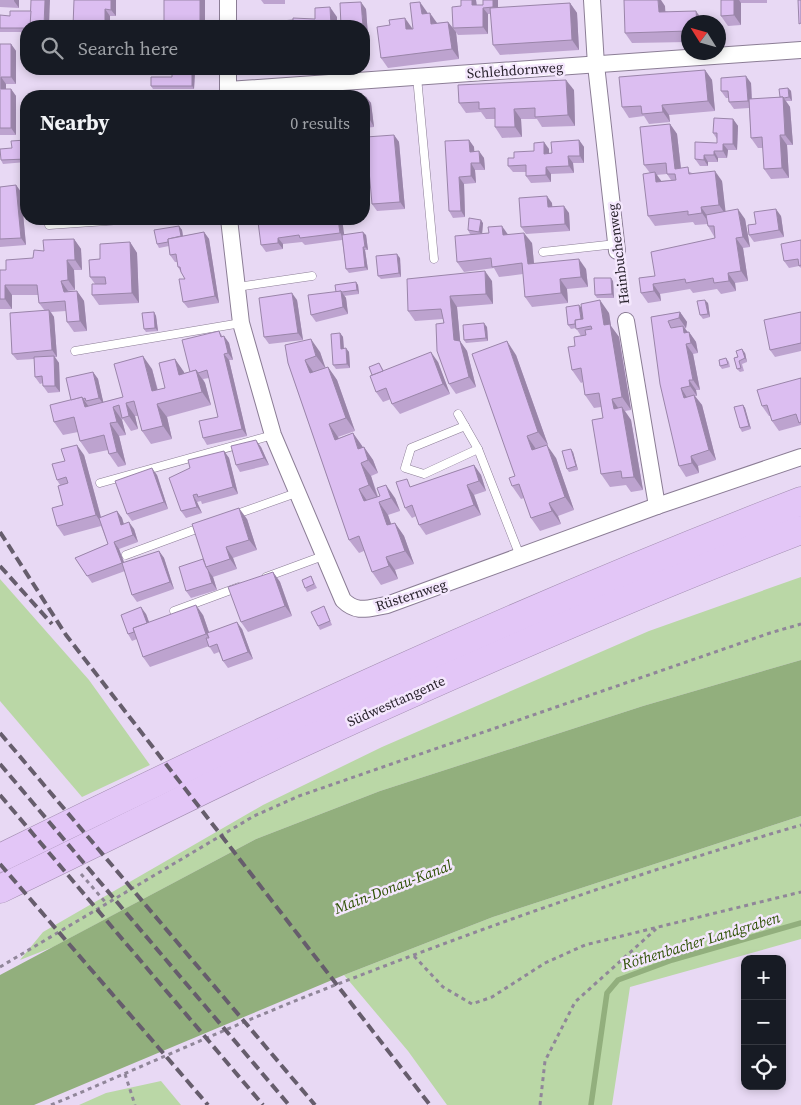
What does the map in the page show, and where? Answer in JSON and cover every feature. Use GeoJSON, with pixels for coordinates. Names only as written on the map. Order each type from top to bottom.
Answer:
{"type":"FeatureCollection","features":[{"type":"Feature","properties":{"kind":"highway","name":"Südwesttangente"},"geometry":{"type":"LineString","coordinates":[[0,858],[240,742],[389,673],[613,576],[801,501]]}},
{"type":"Feature","properties":{"kind":"highway","name":"Südwesttangente"},"geometry":{"type":"LineString","coordinates":[[0,890],[292,748],[416,691],[540,637],[801,530]]}},
{"type":"Feature","properties":{"kind":"street"},"geometry":{"type":"LineString","coordinates":[[228,0],[228,20]]}},
{"type":"Feature","properties":{"kind":"street","name":"Hainbuchenweg"},"geometry":{"type":"LineString","coordinates":[[592,0],[596,65],[617,247]]}},
{"type":"Feature","properties":{"kind":"street","name":"Schlehdornweg"},"geometry":{"type":"LineString","coordinates":[[263,90],[417,77],[801,50]]}},
{"type":"Feature","properties":{"kind":"street"},"geometry":{"type":"LineString","coordinates":[[228,75],[228,90]]}},
{"type":"Feature","properties":{"kind":"street","name":"Rüsternweg"},"geometry":{"type":"LineString","coordinates":[[229,225],[242,323],[273,435],[323,556],[343,600],[351,608],[362,610],[387,605],[657,506],[801,456]]}},
{"type":"Feature","properties":{"kind":"street","name":"Hainbuchenweg"},"geometry":{"type":"LineString","coordinates":[[626,321],[657,506]]}},
{"type":"Feature","properties":{"kind":"lane"},"geometry":{"type":"LineString","coordinates":[[417,77],[434,259]]}},
{"type":"Feature","properties":{"kind":"lane"},"geometry":{"type":"LineString","coordinates":[[543,252],[617,247]]}},
{"type":"Feature","properties":{"kind":"lane"},"geometry":{"type":"LineString","coordinates":[[237,287],[312,276]]}},
{"type":"Feature","properties":{"kind":"lane"},"geometry":{"type":"LineString","coordinates":[[75,351],[242,323]]}},
{"type":"Feature","properties":{"kind":"lane"},"geometry":{"type":"LineString","coordinates":[[458,414],[478,448],[520,556]]}},
{"type":"Feature","properties":{"kind":"lane"},"geometry":{"type":"LineString","coordinates":[[465,426],[410,448],[405,468],[424,474],[478,448]]}},
{"type":"Feature","properties":{"kind":"lane"},"geometry":{"type":"LineString","coordinates":[[100,483],[273,435]]}},
{"type":"Feature","properties":{"kind":"lane"},"geometry":{"type":"LineString","coordinates":[[224,519],[296,493]]}},
{"type":"Feature","properties":{"kind":"lane"},"geometry":{"type":"LineString","coordinates":[[126,554],[206,525]]}},
{"type":"Feature","properties":{"kind":"lane"},"geometry":{"type":"LineString","coordinates":[[258,580],[323,556]]}},
{"type":"Feature","properties":{"kind":"lane"},"geometry":{"type":"LineString","coordinates":[[174,611],[248,583]]}},
{"type":"Feature","properties":{"kind":"path","name":"Hainbuchenweg"},"geometry":{"type":"LineString","coordinates":[[617,247],[626,321]]}},
{"type":"Feature","properties":{"kind":"path"},"geometry":{"type":"LineString","coordinates":[[0,966],[254,816],[299,796],[761,636],[801,624]]}},
{"type":"Feature","properties":{"kind":"path"},"geometry":{"type":"LineString","coordinates":[[50,1105],[323,990],[414,956],[603,888],[801,825]]}},
{"type":"Feature","properties":{"kind":"path"},"geometry":{"type":"LineString","coordinates":[[66,858],[107,904]]}},
{"type":"Feature","properties":{"kind":"path"},"geometry":{"type":"LineString","coordinates":[[414,956],[443,987],[472,1004],[492,996],[545,962],[585,945],[801,892]]}},
{"type":"Feature","properties":{"kind":"path"},"geometry":{"type":"LineString","coordinates":[[540,1105],[545,1061],[575,1002],[656,928]]}},
{"type":"Feature","properties":{"kind":"path"},"geometry":{"type":"LineString","coordinates":[[126,1074],[136,1105]]}},
{"type":"Feature","properties":{"kind":"shaded area"},"geometry":{"type":"Polygon","coordinates":[[[801,577],[801,660],[643,706],[380,791],[256,839],[53,947],[20,960],[43,932],[263,805],[382,747],[649,631],[801,577]]]}},
{"type":"Feature","properties":{"kind":"shaded area"},"geometry":{"type":"Polygon","coordinates":[[[0,579],[89,680],[150,765],[82,797],[0,701],[0,579]]]}},
{"type":"Feature","properties":{"kind":"shaded area"},"geometry":{"type":"Polygon","coordinates":[[[801,816],[801,939],[630,987],[612,1105],[447,1105],[408,1051],[344,975],[493,917],[801,816]]]}},
{"type":"Feature","properties":{"kind":"shaded area"},"geometry":{"type":"Polygon","coordinates":[[[161,1081],[181,1105],[79,1105],[106,1093],[161,1081]]]}},
{"type":"Feature","properties":{"kind":"water","name":"Main-Donau-Kanal"},"geometry":{"type":"Polygon","coordinates":[[[801,660],[801,816],[493,917],[344,975],[34,1105],[0,1105],[0,975],[256,839],[380,791],[643,706],[801,660]]]}},
{"type":"Feature","properties":{"kind":"building"},"geometry":{"type":"Polygon","coordinates":[[[31,0],[45,0],[44,20],[30,20],[31,0]]]}},
{"type":"Feature","properties":{"kind":"building"},"geometry":{"type":"Polygon","coordinates":[[[74,0],[111,0],[111,10],[105,9],[105,20],[73,20],[74,0]]]}},
{"type":"Feature","properties":{"kind":"building"},"geometry":{"type":"Polygon","coordinates":[[[164,0],[200,0],[200,20],[164,20],[164,0]]]}},
{"type":"Feature","properties":{"kind":"building"},"geometry":{"type":"Polygon","coordinates":[[[461,0],[472,0],[472,5],[483,5],[483,0],[493,0],[493,7],[483,8],[483,27],[453,28],[452,7],[461,6],[461,0]]]}},
{"type":"Feature","properties":{"kind":"building"},"geometry":{"type":"Polygon","coordinates":[[[624,0],[658,0],[659,12],[696,11],[696,15],[681,15],[681,31],[625,33],[624,0]]]}},
{"type":"Feature","properties":{"kind":"building"},"geometry":{"type":"Polygon","coordinates":[[[721,0],[734,0],[734,15],[721,15],[721,0]]]}},
{"type":"Feature","properties":{"kind":"building"},"geometry":{"type":"Polygon","coordinates":[[[798,0],[801,0],[801,23],[799,24],[798,0]]]}},
{"type":"Feature","properties":{"kind":"building"},"geometry":{"type":"Polygon","coordinates":[[[361,2],[362,20],[341,20],[340,3],[361,2]]]}},
{"type":"Feature","properties":{"kind":"building"},"geometry":{"type":"Polygon","coordinates":[[[420,2],[422,14],[430,13],[431,24],[448,22],[452,49],[381,58],[377,27],[390,25],[389,20],[405,18],[406,29],[413,29],[410,3],[420,2]]]}},
{"type":"Feature","properties":{"kind":"building"},"geometry":{"type":"Polygon","coordinates":[[[570,3],[572,40],[493,45],[490,8],[570,3]]]}},
{"type":"Feature","properties":{"kind":"building"},"geometry":{"type":"Polygon","coordinates":[[[330,7],[331,20],[293,20],[293,18],[315,19],[315,8],[330,7]]]}},
{"type":"Feature","properties":{"kind":"building"},"geometry":{"type":"Polygon","coordinates":[[[10,11],[31,11],[30,20],[20,20],[20,28],[0,28],[0,15],[10,16],[10,11]]]}},
{"type":"Feature","properties":{"kind":"building"},"geometry":{"type":"Polygon","coordinates":[[[0,44],[11,44],[11,77],[1,77],[1,89],[11,89],[11,128],[0,128],[0,44]]]}},
{"type":"Feature","properties":{"kind":"building"},"geometry":{"type":"Polygon","coordinates":[[[705,70],[708,101],[662,105],[663,112],[642,114],[641,106],[622,107],[619,77],[705,70]]]}},
{"type":"Feature","properties":{"kind":"building"},"geometry":{"type":"Polygon","coordinates":[[[172,75],[192,75],[192,86],[151,86],[151,77],[172,77],[172,75]]]}},
{"type":"Feature","properties":{"kind":"building"},"geometry":{"type":"Polygon","coordinates":[[[746,76],[748,101],[729,102],[728,91],[721,91],[721,78],[746,76]]]}},
{"type":"Feature","properties":{"kind":"building"},"geometry":{"type":"Polygon","coordinates":[[[566,80],[568,115],[535,117],[535,108],[514,109],[515,127],[495,127],[495,108],[479,109],[479,102],[459,103],[458,85],[566,80]]]}},
{"type":"Feature","properties":{"kind":"building"},"geometry":{"type":"Polygon","coordinates":[[[788,88],[789,97],[780,97],[779,89],[788,88]]]}},
{"type":"Feature","properties":{"kind":"building"},"geometry":{"type":"Polygon","coordinates":[[[783,97],[785,135],[780,135],[782,168],[764,169],[762,137],[751,138],[749,99],[783,97]]]}},
{"type":"Feature","properties":{"kind":"building"},"geometry":{"type":"Polygon","coordinates":[[[714,118],[733,119],[733,144],[723,144],[723,151],[714,151],[714,155],[704,155],[704,160],[695,159],[695,142],[717,143],[717,133],[713,133],[714,118]]]}},
{"type":"Feature","properties":{"kind":"building"},"geometry":{"type":"Polygon","coordinates":[[[670,124],[675,169],[688,167],[689,174],[715,171],[719,205],[701,207],[702,213],[688,215],[688,211],[648,216],[643,174],[655,172],[656,182],[676,180],[675,174],[667,174],[666,163],[644,165],[640,127],[670,124]]]}},
{"type":"Feature","properties":{"kind":"building"},"geometry":{"type":"Polygon","coordinates":[[[394,135],[400,202],[372,204],[370,137],[394,135]]]}},
{"type":"Feature","properties":{"kind":"building"},"geometry":{"type":"Polygon","coordinates":[[[20,140],[20,159],[1,160],[0,149],[12,148],[11,141],[20,140]]]}},
{"type":"Feature","properties":{"kind":"building"},"geometry":{"type":"Polygon","coordinates":[[[469,140],[470,152],[479,151],[480,163],[471,163],[471,176],[459,177],[461,211],[449,211],[445,141],[469,140]]]}},
{"type":"Feature","properties":{"kind":"building"},"geometry":{"type":"Polygon","coordinates":[[[579,140],[580,156],[568,156],[569,166],[546,167],[546,175],[526,176],[526,165],[508,166],[508,158],[514,158],[514,152],[534,151],[534,143],[544,142],[544,154],[552,153],[551,142],[579,140]]]}},
{"type":"Feature","properties":{"kind":"building"},"geometry":{"type":"Polygon","coordinates":[[[16,185],[21,238],[0,239],[0,187],[16,185]]]}},
{"type":"Feature","properties":{"kind":"building"},"geometry":{"type":"Polygon","coordinates":[[[547,196],[548,207],[564,206],[565,224],[521,227],[519,198],[547,196]]]}},
{"type":"Feature","properties":{"kind":"building"},"geometry":{"type":"Polygon","coordinates":[[[738,209],[743,237],[736,238],[741,271],[728,273],[729,281],[714,283],[713,278],[686,283],[685,279],[653,284],[654,291],[641,293],[639,278],[655,276],[651,252],[715,238],[714,226],[708,226],[706,215],[738,209]]]}},
{"type":"Feature","properties":{"kind":"building"},"geometry":{"type":"Polygon","coordinates":[[[776,209],[779,230],[749,235],[748,225],[756,224],[754,212],[776,209]]]}},
{"type":"Feature","properties":{"kind":"building"},"geometry":{"type":"Polygon","coordinates":[[[469,218],[481,220],[479,232],[468,230],[469,218]]]}},
{"type":"Feature","properties":{"kind":"building"},"geometry":{"type":"Polygon","coordinates":[[[258,225],[339,225],[340,233],[300,238],[299,235],[278,238],[278,243],[261,245],[258,225]]]}},
{"type":"Feature","properties":{"kind":"building"},"geometry":{"type":"Polygon","coordinates":[[[179,226],[181,236],[168,239],[168,242],[157,244],[154,230],[179,226]]]}},
{"type":"Feature","properties":{"kind":"building"},"geometry":{"type":"Polygon","coordinates":[[[502,226],[503,235],[524,233],[528,264],[579,259],[581,277],[560,279],[561,293],[525,297],[522,263],[492,267],[491,258],[457,262],[455,236],[489,233],[488,227],[502,226]]]}},
{"type":"Feature","properties":{"kind":"building"},"geometry":{"type":"Polygon","coordinates":[[[204,232],[215,296],[183,302],[179,279],[185,279],[180,267],[178,267],[176,254],[170,255],[168,239],[204,232]]]}},
{"type":"Feature","properties":{"kind":"building"},"geometry":{"type":"Polygon","coordinates":[[[363,232],[365,267],[346,269],[342,235],[363,232]]]}},
{"type":"Feature","properties":{"kind":"building"},"geometry":{"type":"Polygon","coordinates":[[[74,239],[75,260],[67,260],[68,280],[61,281],[64,292],[77,291],[80,321],[67,322],[65,301],[39,303],[37,285],[5,285],[5,299],[0,299],[0,270],[6,270],[6,260],[33,258],[34,250],[44,251],[43,240],[74,239]]]}},
{"type":"Feature","properties":{"kind":"building"},"geometry":{"type":"Polygon","coordinates":[[[801,240],[801,265],[799,266],[798,259],[784,261],[781,244],[801,240]]]}},
{"type":"Feature","properties":{"kind":"building"},"geometry":{"type":"Polygon","coordinates":[[[130,242],[132,293],[92,295],[92,284],[106,284],[105,277],[90,277],[89,260],[100,259],[100,244],[130,242]]]}},
{"type":"Feature","properties":{"kind":"building"},"geometry":{"type":"Polygon","coordinates":[[[397,254],[399,273],[378,276],[376,256],[397,254]]]}},
{"type":"Feature","properties":{"kind":"building"},"geometry":{"type":"Polygon","coordinates":[[[485,271],[486,294],[450,296],[454,340],[460,341],[469,377],[449,384],[437,351],[436,324],[444,323],[441,309],[408,311],[407,279],[485,271]]]}},
{"type":"Feature","properties":{"kind":"building"},"geometry":{"type":"Polygon","coordinates":[[[594,278],[611,278],[612,294],[595,295],[594,278]]]}},
{"type":"Feature","properties":{"kind":"building"},"geometry":{"type":"Polygon","coordinates":[[[356,282],[357,290],[336,292],[335,285],[356,282]]]}},
{"type":"Feature","properties":{"kind":"building"},"geometry":{"type":"Polygon","coordinates":[[[341,291],[343,307],[311,315],[308,295],[341,291]]]}},
{"type":"Feature","properties":{"kind":"building"},"geometry":{"type":"Polygon","coordinates":[[[292,293],[298,333],[264,337],[259,298],[292,293]]]}},
{"type":"Feature","properties":{"kind":"building"},"geometry":{"type":"Polygon","coordinates":[[[600,300],[604,325],[610,324],[622,397],[612,399],[614,409],[622,407],[634,477],[622,478],[621,471],[601,474],[592,420],[603,418],[599,393],[585,395],[581,368],[572,370],[568,347],[575,346],[574,337],[586,335],[585,330],[592,329],[591,326],[576,329],[575,320],[583,319],[581,304],[600,300]]]}},
{"type":"Feature","properties":{"kind":"building"},"geometry":{"type":"Polygon","coordinates":[[[705,300],[708,314],[700,315],[697,301],[705,300]]]}},
{"type":"Feature","properties":{"kind":"building"},"geometry":{"type":"Polygon","coordinates":[[[579,305],[581,319],[575,320],[575,324],[568,325],[566,307],[579,305]]]}},
{"type":"Feature","properties":{"kind":"building"},"geometry":{"type":"Polygon","coordinates":[[[49,310],[52,350],[12,354],[10,313],[49,310]]]}},
{"type":"Feature","properties":{"kind":"building"},"geometry":{"type":"Polygon","coordinates":[[[154,312],[155,328],[144,329],[142,313],[154,312]]]}},
{"type":"Feature","properties":{"kind":"building"},"geometry":{"type":"Polygon","coordinates":[[[680,312],[679,318],[668,321],[671,328],[683,326],[684,333],[689,332],[691,343],[686,344],[693,380],[689,380],[690,386],[681,388],[684,398],[694,395],[709,450],[691,456],[692,463],[679,466],[660,384],[651,317],[680,312]]]}},
{"type":"Feature","properties":{"kind":"building"},"geometry":{"type":"Polygon","coordinates":[[[801,312],[801,343],[770,350],[764,320],[801,312]]]}},
{"type":"Feature","properties":{"kind":"building"},"geometry":{"type":"Polygon","coordinates":[[[484,323],[486,338],[464,340],[463,325],[484,323]]]}},
{"type":"Feature","properties":{"kind":"building"},"geometry":{"type":"Polygon","coordinates":[[[219,331],[221,337],[224,336],[228,353],[224,354],[242,429],[203,438],[199,421],[218,417],[207,370],[198,373],[196,370],[190,372],[182,340],[219,331]]]}},
{"type":"Feature","properties":{"kind":"building"},"geometry":{"type":"Polygon","coordinates":[[[340,333],[341,349],[346,348],[347,364],[333,365],[331,334],[340,333]]]}},
{"type":"Feature","properties":{"kind":"building"},"geometry":{"type":"Polygon","coordinates":[[[311,339],[316,356],[305,360],[310,373],[328,367],[346,418],[329,424],[335,440],[353,433],[358,449],[364,447],[368,460],[361,463],[369,485],[359,489],[364,501],[380,496],[377,488],[386,485],[391,498],[379,502],[387,525],[395,523],[405,551],[386,557],[389,566],[372,572],[359,536],[349,540],[288,363],[285,345],[311,339]]]}},
{"type":"Feature","properties":{"kind":"building"},"geometry":{"type":"Polygon","coordinates":[[[507,341],[538,432],[527,436],[532,450],[547,445],[565,497],[549,503],[552,511],[531,518],[519,484],[512,486],[509,478],[515,476],[472,354],[507,341]]]}},
{"type":"Feature","properties":{"kind":"building"},"geometry":{"type":"Polygon","coordinates":[[[742,349],[745,358],[739,361],[741,368],[737,369],[734,358],[738,357],[736,351],[742,349]]]}},
{"type":"Feature","properties":{"kind":"building"},"geometry":{"type":"Polygon","coordinates":[[[431,352],[443,384],[392,404],[386,388],[376,392],[370,376],[431,352]]]}},
{"type":"Feature","properties":{"kind":"building"},"geometry":{"type":"Polygon","coordinates":[[[54,356],[55,386],[43,386],[42,376],[35,377],[34,357],[54,356]]]}},
{"type":"Feature","properties":{"kind":"building"},"geometry":{"type":"Polygon","coordinates":[[[143,356],[152,391],[165,388],[159,363],[175,359],[179,375],[196,370],[202,392],[157,404],[163,426],[142,431],[134,401],[126,403],[129,416],[122,418],[119,405],[113,407],[117,422],[110,423],[117,452],[109,454],[104,435],[80,441],[74,417],[54,422],[50,405],[82,397],[85,407],[123,397],[114,364],[143,356]]]}},
{"type":"Feature","properties":{"kind":"building"},"geometry":{"type":"Polygon","coordinates":[[[726,358],[728,364],[720,366],[719,360],[726,358]]]}},
{"type":"Feature","properties":{"kind":"building"},"geometry":{"type":"Polygon","coordinates":[[[379,363],[383,371],[372,375],[369,367],[379,363]]]}},
{"type":"Feature","properties":{"kind":"building"},"geometry":{"type":"Polygon","coordinates":[[[93,372],[99,398],[86,401],[82,397],[71,400],[66,378],[93,372]]]}},
{"type":"Feature","properties":{"kind":"building"},"geometry":{"type":"Polygon","coordinates":[[[801,378],[801,422],[799,423],[796,414],[772,421],[767,405],[762,406],[757,390],[801,378]]]}},
{"type":"Feature","properties":{"kind":"building"},"geometry":{"type":"Polygon","coordinates":[[[743,405],[749,426],[740,428],[734,407],[743,405]]]}},
{"type":"Feature","properties":{"kind":"building"},"geometry":{"type":"Polygon","coordinates":[[[256,440],[264,458],[236,465],[231,446],[256,440]]]}},
{"type":"Feature","properties":{"kind":"building"},"geometry":{"type":"Polygon","coordinates":[[[77,445],[96,515],[57,526],[52,508],[63,505],[58,486],[68,483],[66,477],[57,480],[52,464],[65,461],[61,449],[77,445]]]}},
{"type":"Feature","properties":{"kind":"building"},"geometry":{"type":"Polygon","coordinates":[[[571,449],[576,466],[567,469],[562,451],[571,449]]]}},
{"type":"Feature","properties":{"kind":"building"},"geometry":{"type":"Polygon","coordinates":[[[224,451],[233,487],[198,497],[197,494],[193,495],[197,507],[181,511],[169,478],[190,468],[188,460],[224,451]]]}},
{"type":"Feature","properties":{"kind":"building"},"geometry":{"type":"Polygon","coordinates":[[[474,465],[479,481],[467,485],[474,505],[419,525],[412,505],[405,508],[396,482],[407,479],[410,487],[474,465]]]}},
{"type":"Feature","properties":{"kind":"building"},"geometry":{"type":"Polygon","coordinates":[[[152,468],[164,502],[127,514],[115,481],[152,468]]]}},
{"type":"Feature","properties":{"kind":"building"},"geometry":{"type":"Polygon","coordinates":[[[239,508],[249,540],[226,547],[230,559],[206,567],[192,524],[239,508]]]}},
{"type":"Feature","properties":{"kind":"building"},"geometry":{"type":"Polygon","coordinates":[[[117,511],[121,525],[129,522],[133,535],[114,542],[122,563],[87,576],[75,558],[108,544],[99,518],[117,511]]]}},
{"type":"Feature","properties":{"kind":"building"},"geometry":{"type":"Polygon","coordinates":[[[159,551],[170,582],[132,595],[122,563],[159,551]]]}},
{"type":"Feature","properties":{"kind":"building"},"geometry":{"type":"Polygon","coordinates":[[[203,559],[212,583],[186,591],[179,567],[203,559]]]}},
{"type":"Feature","properties":{"kind":"building"},"geometry":{"type":"Polygon","coordinates":[[[273,572],[285,606],[241,622],[228,587],[273,572]]]}},
{"type":"Feature","properties":{"kind":"building"},"geometry":{"type":"Polygon","coordinates":[[[311,576],[314,584],[305,588],[302,580],[311,576]]]}},
{"type":"Feature","properties":{"kind":"building"},"geometry":{"type":"Polygon","coordinates":[[[196,605],[206,634],[143,657],[133,628],[196,605]]]}},
{"type":"Feature","properties":{"kind":"building"},"geometry":{"type":"Polygon","coordinates":[[[324,606],[330,621],[318,626],[311,612],[324,606]]]}},
{"type":"Feature","properties":{"kind":"building"},"geometry":{"type":"Polygon","coordinates":[[[141,607],[147,623],[133,628],[134,632],[128,634],[121,615],[141,607]]]}},
{"type":"Feature","properties":{"kind":"building"},"geometry":{"type":"Polygon","coordinates":[[[237,622],[248,652],[223,661],[217,644],[209,647],[206,638],[209,638],[207,633],[237,622]]]}},
{"type":"Feature","properties":{"kind":"waterway","name":"Röthenbacher Landgraben"},"geometry":{"type":"LineString","coordinates":[[591,1105],[607,993],[618,980],[672,960],[801,923]]}},
{"type":"Feature","properties":{"kind":"railway"},"geometry":{"type":"LineString","coordinates":[[0,532],[66,635],[430,1105]]}},
{"type":"Feature","properties":{"kind":"railway"},"geometry":{"type":"LineString","coordinates":[[0,566],[52,624]]}},
{"type":"Feature","properties":{"kind":"railway"},"geometry":{"type":"LineString","coordinates":[[0,733],[315,1105]]}},
{"type":"Feature","properties":{"kind":"railway"},"geometry":{"type":"LineString","coordinates":[[0,764],[289,1105]]}},
{"type":"Feature","properties":{"kind":"railway"},"geometry":{"type":"LineString","coordinates":[[0,795],[263,1105]]}},
{"type":"Feature","properties":{"kind":"railway"},"geometry":{"type":"LineString","coordinates":[[0,864],[208,1105]]}}]}
